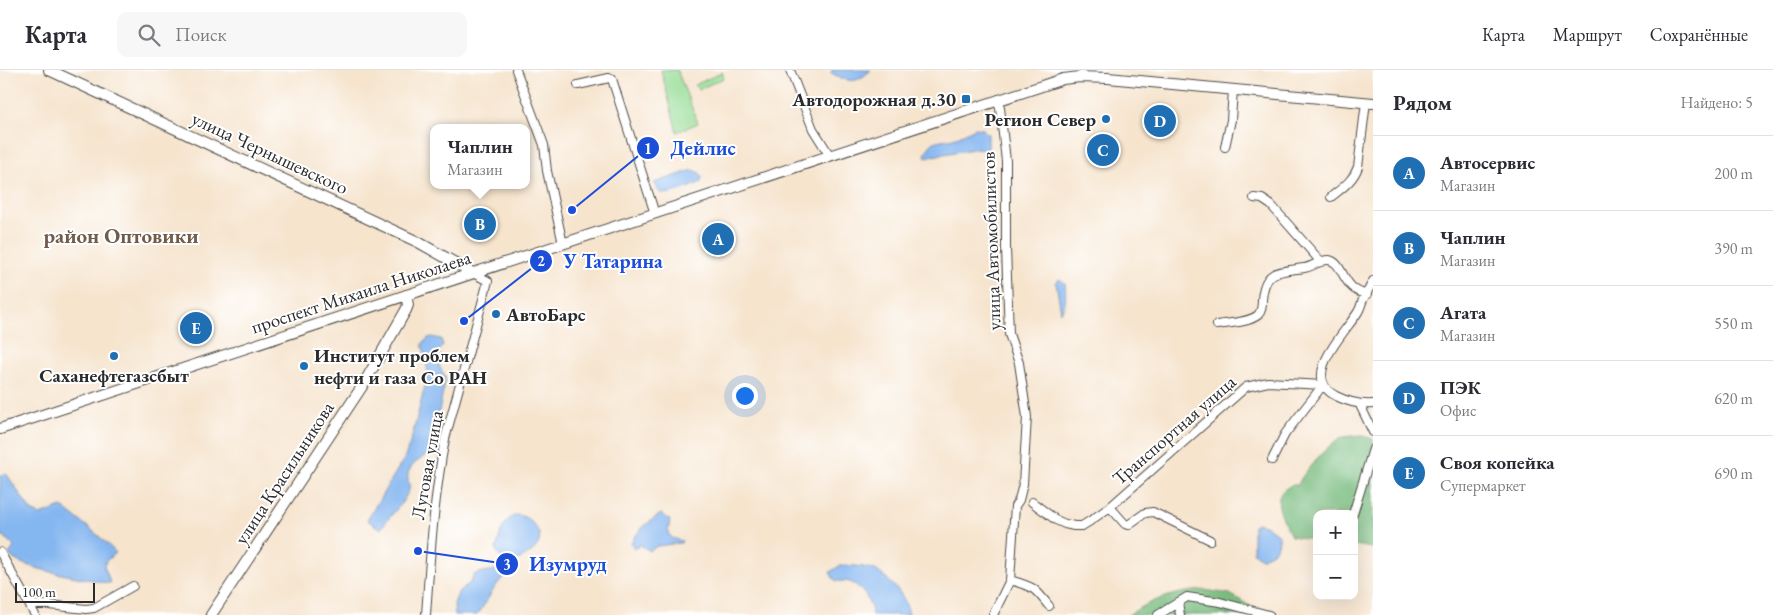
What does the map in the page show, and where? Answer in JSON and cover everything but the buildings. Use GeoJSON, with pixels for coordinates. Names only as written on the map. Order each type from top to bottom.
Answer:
{"type":"FeatureCollection","features":[{"type":"Feature","properties":{"kind":"main road","name":"улица Чернышевского"},"geometry":{"type":"LineString","coordinates":[[49,70],[418,242],[473,274]]}},
{"type":"Feature","properties":{"kind":"main road","name":"проспект Михаила Николаева"},"geometry":{"type":"LineString","coordinates":[[0,429],[1054,81],[1080,77],[1108,78],[1370,102]]}},
{"type":"Feature","properties":{"kind":"main road","name":"улица Красильникова"},"geometry":{"type":"LineString","coordinates":[[212,615],[362,385],[406,310],[408,305],[406,296]]}},
{"type":"Feature","properties":{"kind":"street"},"geometry":{"type":"LineString","coordinates":[[516,70],[544,145],[563,244]]}},
{"type":"Feature","properties":{"kind":"street"},"geometry":{"type":"LineString","coordinates":[[790,70],[813,129],[830,156]]}},
{"type":"Feature","properties":{"kind":"street"},"geometry":{"type":"LineString","coordinates":[[578,85],[609,78],[612,79],[654,214]]}},
{"type":"Feature","properties":{"kind":"street"},"geometry":{"type":"LineString","coordinates":[[1225,147],[1231,120],[1233,90]]}},
{"type":"Feature","properties":{"kind":"street","name":"улица Автомобилистов"},"geometry":{"type":"LineString","coordinates":[[993,615],[1010,580],[1015,506],[1019,500],[1022,484],[1027,417],[1019,363],[1009,334],[1006,248],[1006,161],[1000,99]]}},
{"type":"Feature","properties":{"kind":"street"},"geometry":{"type":"LineString","coordinates":[[1331,197],[1350,182],[1355,175],[1370,102]]}},
{"type":"Feature","properties":{"kind":"street"},"geometry":{"type":"LineString","coordinates":[[1254,198],[1262,198],[1272,205],[1321,262]]}},
{"type":"Feature","properties":{"kind":"street"},"geometry":{"type":"LineString","coordinates":[[1218,325],[1247,320],[1257,315],[1262,307],[1264,286],[1273,275],[1287,269],[1304,268],[1332,260],[1337,264],[1355,291],[1367,294]]}},
{"type":"Feature","properties":{"kind":"street","name":"Луговая улица"},"geometry":{"type":"LineString","coordinates":[[426,615],[432,525],[442,453],[488,281],[473,274]]}},
{"type":"Feature","properties":{"kind":"street"},"geometry":{"type":"LineString","coordinates":[[1373,281],[1360,310],[1332,347],[1324,364],[1322,377],[1323,385],[1331,393],[1360,404],[1373,404]]}},
{"type":"Feature","properties":{"kind":"street","name":"Транспортная улица"},"geometry":{"type":"LineString","coordinates":[[1032,502],[1056,520],[1074,526],[1082,526],[1110,507],[1246,387],[1268,382],[1323,385]]}},
{"type":"Feature","properties":{"kind":"street"},"geometry":{"type":"LineString","coordinates":[[1272,460],[1285,434],[1323,385]]}},
{"type":"Feature","properties":{"kind":"street"},"geometry":{"type":"LineString","coordinates":[[1360,404],[1373,432]]}},
{"type":"Feature","properties":{"kind":"street"},"geometry":{"type":"LineString","coordinates":[[1354,510],[1373,449]]}},
{"type":"Feature","properties":{"kind":"street"},"geometry":{"type":"LineString","coordinates":[[1110,507],[1121,521],[1128,526],[1145,513],[1153,512],[1210,540]]}},
{"type":"Feature","properties":{"kind":"street"},"geometry":{"type":"LineString","coordinates":[[0,552],[35,615]]}},
{"type":"Feature","properties":{"kind":"street"},"geometry":{"type":"LineString","coordinates":[[1010,580],[1030,585],[1049,606]]}},
{"type":"Feature","properties":{"kind":"street"},"geometry":{"type":"LineString","coordinates":[[30,605],[94,608],[133,586]]}},
{"type":"Feature","properties":{"kind":"street"},"geometry":{"type":"LineString","coordinates":[[1158,615],[1187,597],[1220,602],[1268,615]]}},
{"type":"Feature","properties":{"kind":"street"},"geometry":{"type":"LineString","coordinates":[[1178,602],[1180,615]]}},
{"type":"Feature","properties":{"kind":"green space"},"geometry":{"type":"Polygon","coordinates":[[[661,70],[677,70],[698,123],[677,132],[661,70]]]}},
{"type":"Feature","properties":{"kind":"green space"},"geometry":{"type":"Polygon","coordinates":[[[722,72],[724,78],[699,89],[695,85],[722,72]]]}},
{"type":"Feature","properties":{"kind":"green space"},"geometry":{"type":"Polygon","coordinates":[[[1360,435],[1373,439],[1373,548],[1358,546],[1358,510],[1313,510],[1313,539],[1291,536],[1279,508],[1278,502],[1281,493],[1291,485],[1298,485],[1322,453],[1342,437],[1360,435]]]}},
{"type":"Feature","properties":{"kind":"green space"},"geometry":{"type":"Polygon","coordinates":[[[1205,590],[1230,594],[1265,615],[1128,615],[1165,597],[1184,592],[1205,590]]]}},
{"type":"Feature","properties":{"kind":"water"},"geometry":{"type":"Polygon","coordinates":[[[832,70],[871,70],[861,78],[847,80],[831,73],[832,70]]]}},
{"type":"Feature","properties":{"kind":"water"},"geometry":{"type":"Polygon","coordinates":[[[975,128],[983,129],[988,134],[988,152],[979,148],[926,157],[928,149],[933,143],[956,137],[975,128]]]}},
{"type":"Feature","properties":{"kind":"water"},"geometry":{"type":"Polygon","coordinates":[[[693,170],[699,172],[702,177],[701,182],[669,194],[658,191],[654,183],[693,170]]]}},
{"type":"Feature","properties":{"kind":"water"},"geometry":{"type":"Polygon","coordinates":[[[1059,279],[1065,283],[1066,290],[1065,302],[1061,312],[1056,283],[1059,279]]]}},
{"type":"Feature","properties":{"kind":"water"},"geometry":{"type":"Polygon","coordinates":[[[432,337],[441,339],[443,346],[438,352],[442,358],[439,366],[445,376],[437,431],[429,444],[429,452],[409,470],[409,488],[404,499],[381,529],[367,520],[405,457],[428,374],[422,344],[432,337]]]}},
{"type":"Feature","properties":{"kind":"water"},"geometry":{"type":"Polygon","coordinates":[[[6,473],[31,511],[40,515],[62,507],[110,546],[116,553],[106,561],[104,567],[110,583],[69,576],[24,564],[9,554],[14,547],[4,536],[0,536],[0,476],[6,473]]]}},
{"type":"Feature","properties":{"kind":"water"},"geometry":{"type":"Polygon","coordinates":[[[661,514],[670,520],[668,533],[672,538],[682,541],[681,543],[657,546],[650,551],[640,545],[634,548],[631,543],[640,530],[661,514]]]}},
{"type":"Feature","properties":{"kind":"water"},"geometry":{"type":"Polygon","coordinates":[[[518,515],[527,518],[532,523],[539,532],[540,539],[533,550],[527,555],[505,564],[496,550],[498,542],[507,521],[518,515]]]}},
{"type":"Feature","properties":{"kind":"water"},"geometry":{"type":"Polygon","coordinates":[[[1256,523],[1265,525],[1279,535],[1276,549],[1263,558],[1253,552],[1253,526],[1256,523]]]}},
{"type":"Feature","properties":{"kind":"water"},"geometry":{"type":"Polygon","coordinates":[[[841,565],[865,567],[877,571],[902,595],[909,615],[872,615],[868,600],[858,587],[850,582],[836,581],[832,576],[830,572],[841,565]]]}},
{"type":"Feature","properties":{"kind":"water"},"geometry":{"type":"Polygon","coordinates":[[[505,568],[509,570],[495,587],[477,615],[455,615],[454,604],[459,591],[470,583],[474,575],[505,568]]]}},
{"type":"Feature","properties":{"kind":"place","name":"Автодорожная д.30"},"geometry":{"type":"Point","coordinates":[966,99]}},
{"type":"Feature","properties":{"kind":"place","name":"Регион Север"},"geometry":{"type":"Point","coordinates":[1106,119]}},
{"type":"Feature","properties":{"kind":"place","name":"ПЭК"},"geometry":{"type":"Point","coordinates":[1160,121]}},
{"type":"Feature","properties":{"kind":"place","name":"Агата"},"geometry":{"type":"Point","coordinates":[1103,150]}},
{"type":"Feature","properties":{"kind":"place","name":"Дейлис"},"geometry":{"type":"Point","coordinates":[572,210]}},
{"type":"Feature","properties":{"kind":"place","name":"Чаплин"},"geometry":{"type":"Point","coordinates":[480,224]}},
{"type":"Feature","properties":{"kind":"place","name":"Автосервис"},"geometry":{"type":"Point","coordinates":[718,239]}},
{"type":"Feature","properties":{"kind":"place","name":"АвтоБарс"},"geometry":{"type":"Point","coordinates":[496,314]}},
{"type":"Feature","properties":{"kind":"place","name":"У Татарина"},"geometry":{"type":"Point","coordinates":[464,321]}},
{"type":"Feature","properties":{"kind":"place","name":"Своя копейка"},"geometry":{"type":"Point","coordinates":[196,328]}},
{"type":"Feature","properties":{"kind":"place","name":"Саханефтегазсбыт"},"geometry":{"type":"Point","coordinates":[114,356]}},
{"type":"Feature","properties":{"kind":"place","name":"Институт проблем нефти и газа Со РАН"},"geometry":{"type":"Point","coordinates":[304,366]}},
{"type":"Feature","properties":{"kind":"place","name":"Изумруд"},"geometry":{"type":"Point","coordinates":[418,551]}},
{"type":"Feature","properties":{"kind":"district","name":"район Оптовики"},"geometry":{"type":"Point","coordinates":[121,235]}}]}
